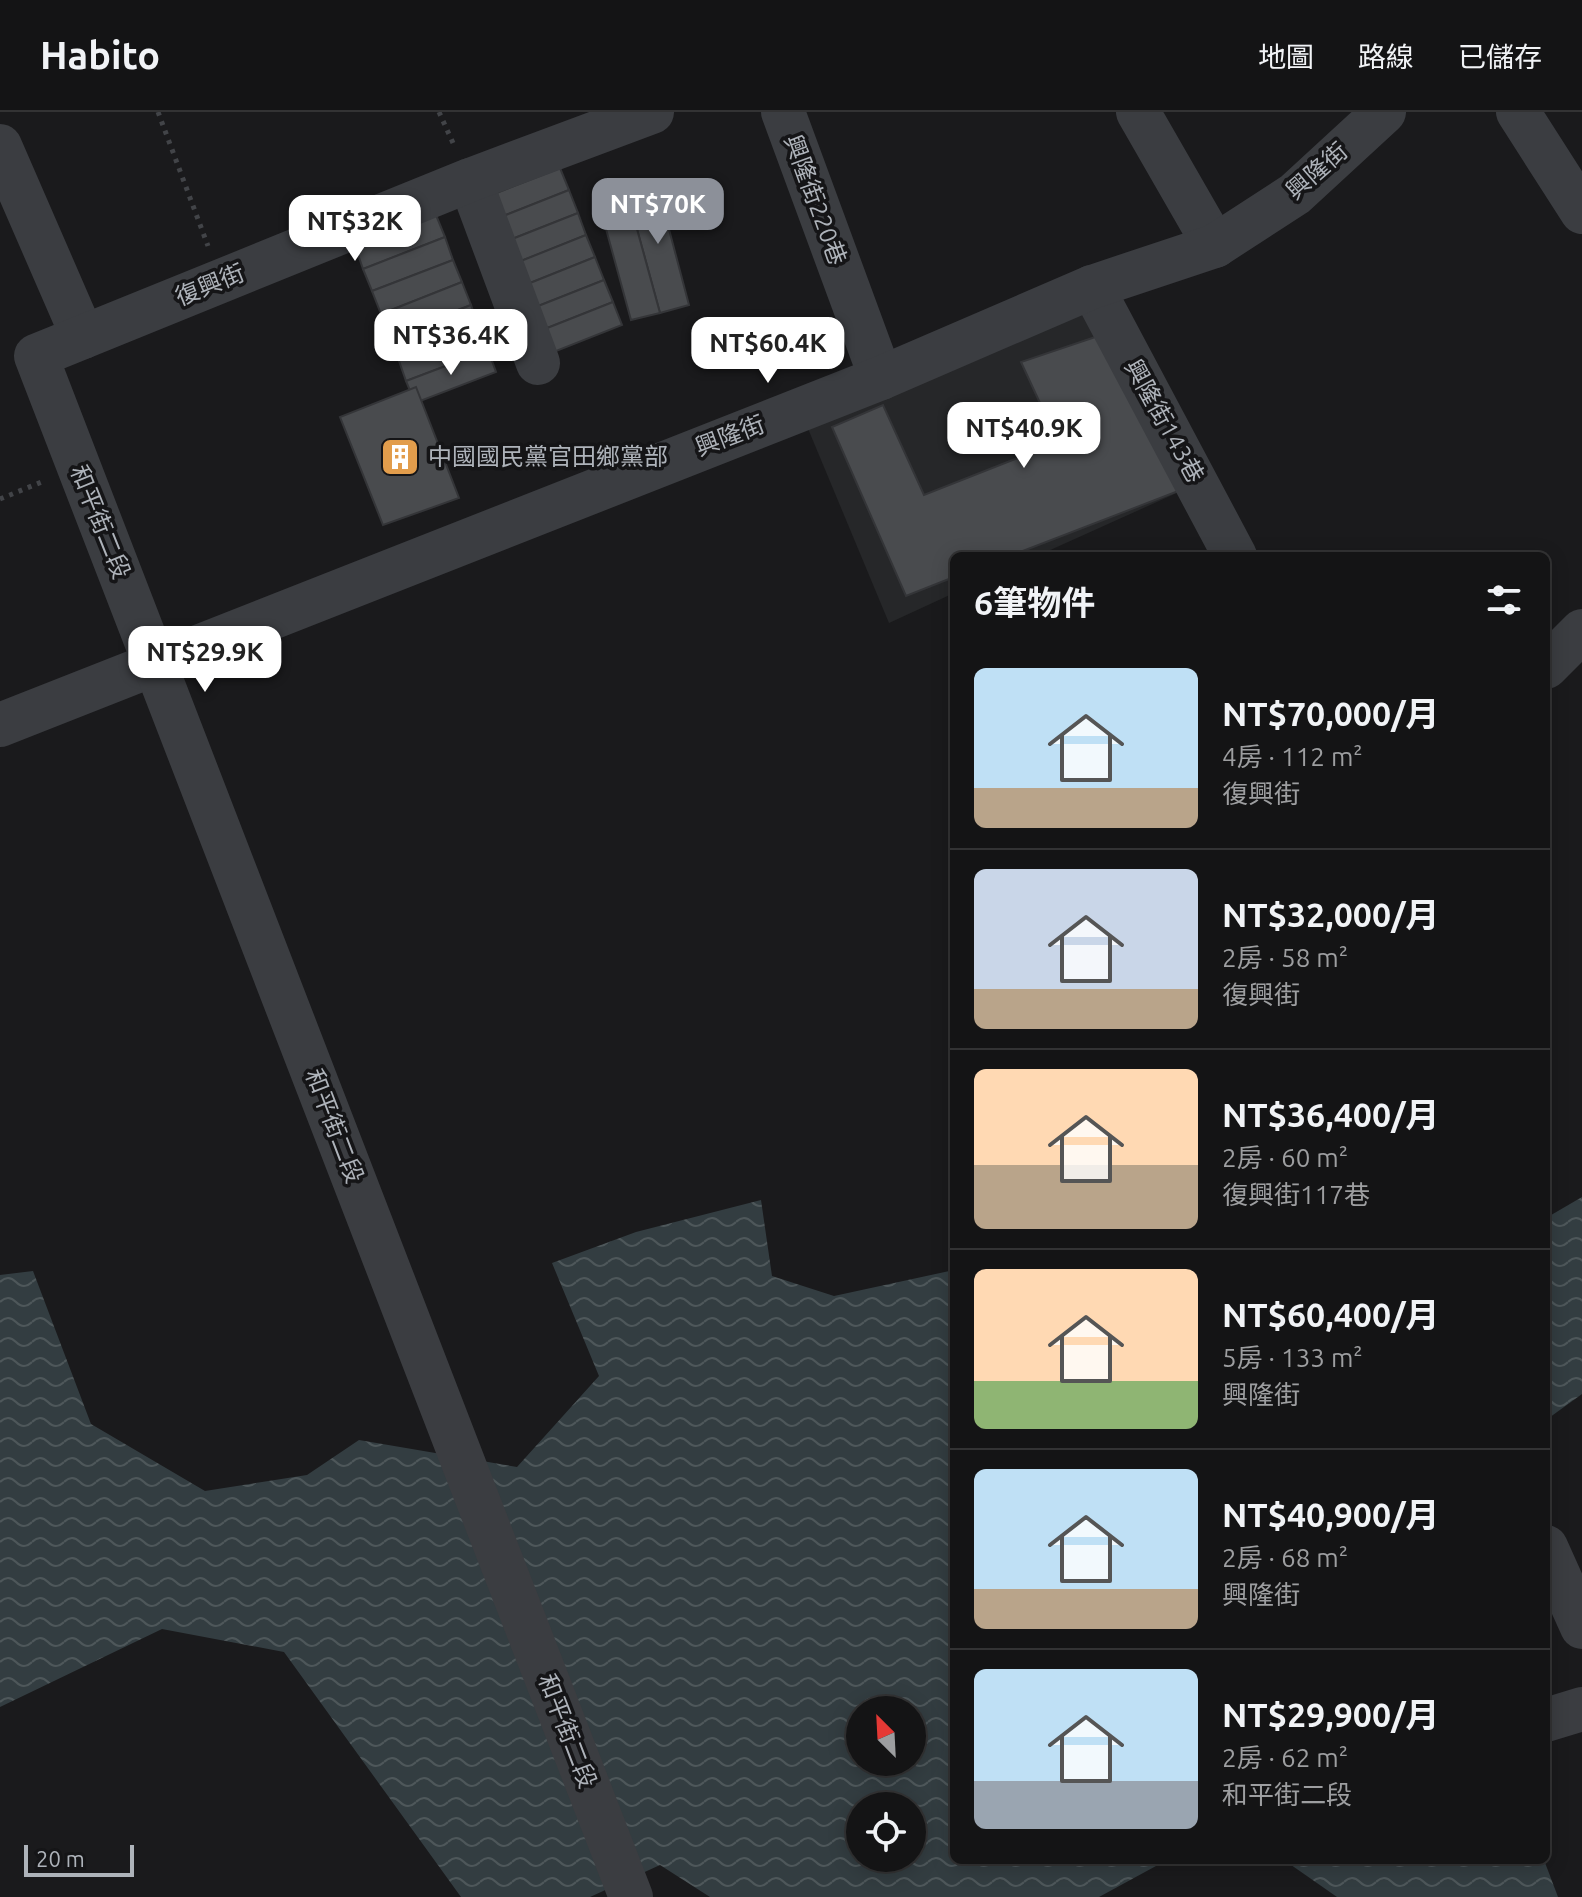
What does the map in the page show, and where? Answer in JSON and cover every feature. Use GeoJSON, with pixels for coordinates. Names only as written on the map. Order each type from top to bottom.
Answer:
{"type":"FeatureCollection","features":[{"type":"Feature","properties":{"kind":"street","name":"復興街"},"geometry":{"type":"LineString","coordinates":[[36,356],[470,180],[652,112]]}},
{"type":"Feature","properties":{"kind":"street","name":"興隆街220巷"},"geometry":{"type":"LineString","coordinates":[[783,112],[881,378]]}},
{"type":"Feature","properties":{"kind":"street"},"geometry":{"type":"LineString","coordinates":[[1138,112],[1215,246]]}},
{"type":"Feature","properties":{"kind":"street","name":"興隆街"},"geometry":{"type":"LineString","coordinates":[[0,725],[881,378],[1092,287],[1215,246],[1295,194],[1384,112]]}},
{"type":"Feature","properties":{"kind":"street"},"geometry":{"type":"LineString","coordinates":[[1518,112],[1582,212]]}},
{"type":"Feature","properties":{"kind":"street"},"geometry":{"type":"LineString","coordinates":[[0,146],[83,337]]}},
{"type":"Feature","properties":{"kind":"street"},"geometry":{"type":"LineString","coordinates":[[470,180],[538,363]]}},
{"type":"Feature","properties":{"kind":"street","name":"興隆街143巷"},"geometry":{"type":"LineString","coordinates":[[1092,287],[1233,552]]}},
{"type":"Feature","properties":{"kind":"street","name":"和平街二段"},"geometry":{"type":"LineString","coordinates":[[36,356],[631,1897]]}},
{"type":"Feature","properties":{"kind":"street"},"geometry":{"type":"LineString","coordinates":[[1550,663],[1582,631]]}},
{"type":"Feature","properties":{"kind":"street"},"geometry":{"type":"LineString","coordinates":[[1560,1551],[1582,1627]]}},
{"type":"Feature","properties":{"kind":"street"},"geometry":{"type":"LineString","coordinates":[[1550,1719],[1582,1709]]}},
{"type":"Feature","properties":{"kind":"path"},"geometry":{"type":"LineString","coordinates":[[158,112],[221,281]]}},
{"type":"Feature","properties":{"kind":"shaded area"},"geometry":{"type":"Polygon","coordinates":[[[1092,287],[1199,483],[1046,552],[950,552],[950,595],[889,623],[799,407],[1092,287]]]}},
{"type":"Feature","properties":{"kind":"water"},"geometry":{"type":"Polygon","coordinates":[[[1582,1197],[1582,1394],[1550,1417],[1550,1216],[1582,1197]]]}},
{"type":"Feature","properties":{"kind":"water"},"geometry":{"type":"Polygon","coordinates":[[[761,1200],[772,1276],[834,1296],[950,1271],[950,1864],[1160,1864],[1099,1897],[710,1897],[660,1865],[590,1897],[461,1897],[284,1652],[162,1629],[0,1707],[0,1275],[33,1271],[91,1424],[205,1491],[307,1475],[359,1440],[517,1467],[599,1376],[552,1263],[636,1232],[761,1200]]]}},
{"type":"Feature","properties":{"kind":"water"},"geometry":{"type":"Polygon","coordinates":[[[1290,1864],[1546,1864],[1558,1897],[1337,1897],[1290,1864]]]}},
{"type":"Feature","properties":{"kind":"building"},"geometry":{"type":"Polygon","coordinates":[[[560,168],[569,190],[488,222],[479,200],[560,168]]]}},
{"type":"Feature","properties":{"kind":"building"},"geometry":{"type":"Polygon","coordinates":[[[656,180],[689,305],[660,313],[626,189],[656,180]]]}},
{"type":"Feature","properties":{"kind":"building"},"geometry":{"type":"Polygon","coordinates":[[[626,189],[660,313],[631,320],[597,196],[626,189]]]}},
{"type":"Feature","properties":{"kind":"building"},"geometry":{"type":"Polygon","coordinates":[[[569,190],[578,213],[497,245],[488,222],[569,190]]]}},
{"type":"Feature","properties":{"kind":"building"},"geometry":{"type":"Polygon","coordinates":[[[578,213],[586,235],[506,267],[497,245],[578,213]]]}},
{"type":"Feature","properties":{"kind":"building"},"geometry":{"type":"Polygon","coordinates":[[[436,215],[445,237],[363,269],[355,246],[436,215]]]}},
{"type":"Feature","properties":{"kind":"building"},"geometry":{"type":"Polygon","coordinates":[[[586,235],[595,257],[515,289],[506,267],[586,235]]]}},
{"type":"Feature","properties":{"kind":"building"},"geometry":{"type":"Polygon","coordinates":[[[445,237],[453,260],[372,291],[363,269],[445,237]]]}},
{"type":"Feature","properties":{"kind":"building"},"geometry":{"type":"Polygon","coordinates":[[[595,257],[604,280],[523,312],[515,289],[595,257]]]}},
{"type":"Feature","properties":{"kind":"building"},"geometry":{"type":"Polygon","coordinates":[[[453,260],[462,282],[381,314],[372,291],[453,260]]]}},
{"type":"Feature","properties":{"kind":"building"},"geometry":{"type":"Polygon","coordinates":[[[604,280],[613,302],[532,334],[523,312],[604,280]]]}},
{"type":"Feature","properties":{"kind":"building"},"geometry":{"type":"Polygon","coordinates":[[[462,282],[471,305],[390,336],[381,314],[462,282]]]}},
{"type":"Feature","properties":{"kind":"building"},"geometry":{"type":"Polygon","coordinates":[[[613,302],[622,325],[541,357],[532,334],[613,302]]]}},
{"type":"Feature","properties":{"kind":"building"},"geometry":{"type":"Polygon","coordinates":[[[471,305],[479,327],[398,358],[390,336],[471,305]]]}},
{"type":"Feature","properties":{"kind":"building"},"geometry":{"type":"Polygon","coordinates":[[[479,327],[488,350],[406,381],[398,358],[479,327]]]}},
{"type":"Feature","properties":{"kind":"building"},"geometry":{"type":"Polygon","coordinates":[[[1113,331],[1199,483],[1020,552],[950,552],[950,579],[906,596],[832,427],[883,405],[924,495],[1058,442],[1021,362],[1113,331]]]}},
{"type":"Feature","properties":{"kind":"building"},"geometry":{"type":"Polygon","coordinates":[[[488,350],[496,372],[415,403],[406,381],[488,350]]]}},
{"type":"Feature","properties":{"kind":"building","name":"中國國民黨官田鄉黨部"},"geometry":{"type":"Polygon","coordinates":[[[416,387],[459,498],[383,525],[340,417],[416,387]]]}},
{"type":"Feature","properties":{"kind":"place","name":"中國國民黨官田鄉黨部"},"geometry":{"type":"Point","coordinates":[400,457]}}]}
